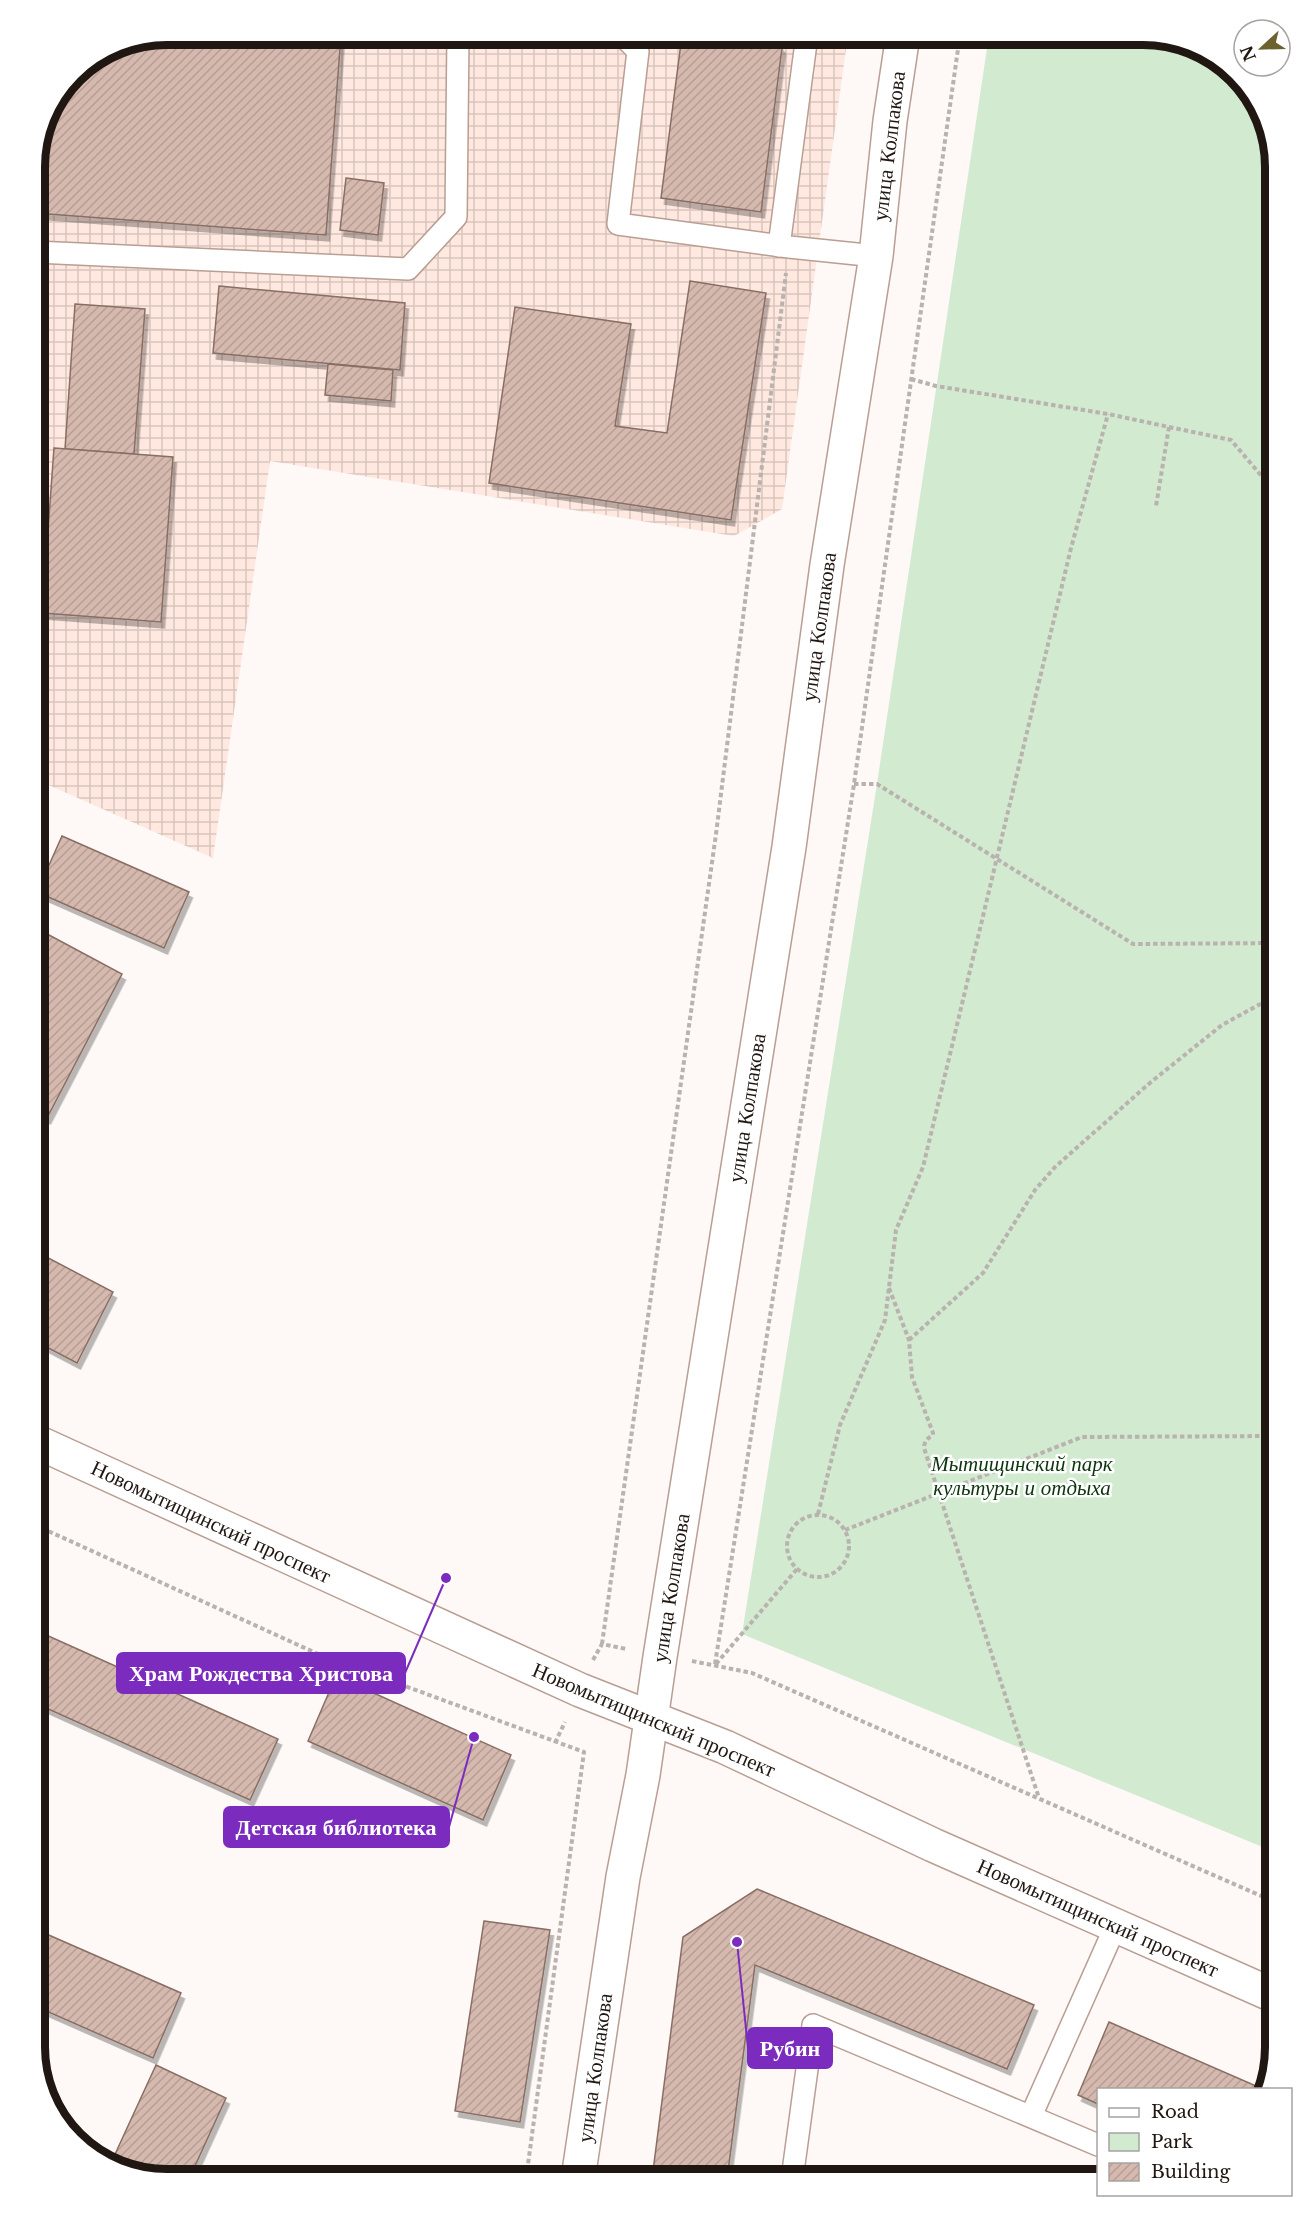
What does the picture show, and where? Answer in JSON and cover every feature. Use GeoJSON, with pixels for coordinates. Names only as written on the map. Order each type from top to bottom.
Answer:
{"type":"FeatureCollection","features":[{"type":"Feature","properties":{"kind":"street","name":"улица Колпакова"},"geometry":{"type":"LineString","coordinates":[[580,2169],[623,1877],[643,1775],[787,859],[827,565],[876,256],[890,121],[901,45]]}},
{"type":"Feature","properties":{"kind":"street","name":"Новомытищинский проспект"},"geometry":{"type":"LineString","coordinates":[[45,1446],[580,1690],[725,1747],[933,1845],[1265,1992]]}},
{"type":"Feature","properties":{"kind":"lane"},"geometry":{"type":"LineString","coordinates":[[45,252],[408,269],[456,217],[458,45]]}},
{"type":"Feature","properties":{"kind":"lane"},"geometry":{"type":"LineString","coordinates":[[632,45],[638,51],[618,224],[876,256]]}},
{"type":"Feature","properties":{"kind":"lane"},"geometry":{"type":"LineString","coordinates":[[784,246],[806,45]]}},
{"type":"Feature","properties":{"kind":"lane"},"geometry":{"type":"LineString","coordinates":[[1031,2116],[1116,1925]]}},
{"type":"Feature","properties":{"kind":"lane"},"geometry":{"type":"LineString","coordinates":[[793,2169],[813,2025],[1097,2145]]}},
{"type":"Feature","properties":{"kind":"path"},"geometry":{"type":"LineString","coordinates":[[715,1664],[854,784],[959,45]]}},
{"type":"Feature","properties":{"kind":"path"},"geometry":{"type":"LineString","coordinates":[[602,1644],[716,834],[784,246]]}},
{"type":"Feature","properties":{"kind":"path"},"geometry":{"type":"LineString","coordinates":[[911,379],[936,386],[1108,414],[1231,440],[1265,480]]}},
{"type":"Feature","properties":{"kind":"path"},"geometry":{"type":"LineString","coordinates":[[818,1514],[840,1425],[885,1320],[897,1230],[923,1167],[1071,548],[1108,414]]}},
{"type":"Feature","properties":{"kind":"path"},"geometry":{"type":"LineString","coordinates":[[1156,506],[1169,427]]}},
{"type":"Feature","properties":{"kind":"path"},"geometry":{"type":"LineString","coordinates":[[854,784],[877,784],[1133,944],[1265,943]]}},
{"type":"Feature","properties":{"kind":"path"},"geometry":{"type":"LineString","coordinates":[[909,1340],[983,1273],[1035,1190],[1055,1167],[1151,1082],[1222,1025],[1265,1001]]}},
{"type":"Feature","properties":{"kind":"path"},"geometry":{"type":"LineString","coordinates":[[889,1288],[909,1340],[912,1377],[933,1433],[924,1443],[924,1448],[1039,1798]]}},
{"type":"Feature","properties":{"kind":"path"},"geometry":{"type":"LineString","coordinates":[[845,1530],[1082,1437],[1265,1436]]}},
{"type":"Feature","properties":{"kind":"path"},"geometry":{"type":"LineString","coordinates":[[818,1514],[829,1516],[838,1522],[845,1530],[849,1549],[847,1559],[834,1573],[824,1577],[814,1577],[797,1569],[790,1561],[787,1551],[787,1540],[798,1521],[818,1514]]}},
{"type":"Feature","properties":{"kind":"path"},"geometry":{"type":"LineString","coordinates":[[45,1530],[318,1654],[584,1752],[527,2169]]}},
{"type":"Feature","properties":{"kind":"path"},"geometry":{"type":"LineString","coordinates":[[715,1664],[797,1569]]}},
{"type":"Feature","properties":{"kind":"path"},"geometry":{"type":"LineString","coordinates":[[715,1664],[752,1673],[1265,1898]]}},
{"type":"Feature","properties":{"kind":"shaded area"},"geometry":{"type":"Polygon","coordinates":[[[159,45],[847,45],[782,509],[734,536],[270,461],[213,858],[45,783],[45,159],[54,120],[75,87],[93,70],[120,54],[159,45]]]}},
{"type":"Feature","properties":{"kind":"green space","name":"Мытищинский парк культуры и отдыха"},"geometry":{"type":"Polygon","coordinates":[[[988,45],[1151,45],[1182,51],[1223,75],[1244,99],[1256,120],[1261,135],[1265,167],[1265,1848],[742,1634],[877,784],[988,45]]]}},
{"type":"Feature","properties":{"kind":"building"},"geometry":{"type":"Polygon","coordinates":[[[159,45],[340,45],[326,235],[45,214],[45,159],[54,120],[75,87],[93,70],[120,54],[143,47],[159,45]]]}},
{"type":"Feature","properties":{"kind":"building"},"geometry":{"type":"Polygon","coordinates":[[[681,45],[780,45],[782,48],[761,212],[661,198],[681,45]]]}},
{"type":"Feature","properties":{"kind":"building"},"geometry":{"type":"Polygon","coordinates":[[[346,178],[384,183],[378,235],[340,230],[346,178]]]}},
{"type":"Feature","properties":{"kind":"building"},"geometry":{"type":"Polygon","coordinates":[[[690,281],[766,293],[731,520],[489,483],[515,307],[631,324],[615,426],[667,433],[690,281]]]}},
{"type":"Feature","properties":{"kind":"building"},"geometry":{"type":"Polygon","coordinates":[[[219,286],[405,303],[400,370],[213,353],[219,286]]]}},
{"type":"Feature","properties":{"kind":"building"},"geometry":{"type":"Polygon","coordinates":[[[75,304],[145,309],[134,454],[65,449],[75,304]]]}},
{"type":"Feature","properties":{"kind":"building"},"geometry":{"type":"Polygon","coordinates":[[[328,364],[393,370],[391,401],[325,395],[328,364]]]}},
{"type":"Feature","properties":{"kind":"building"},"geometry":{"type":"Polygon","coordinates":[[[54,448],[173,457],[161,622],[45,613],[45,572],[54,448]]]}},
{"type":"Feature","properties":{"kind":"building"},"geometry":{"type":"Polygon","coordinates":[[[62,836],[189,892],[164,948],[45,896],[45,874],[62,836]]]}},
{"type":"Feature","properties":{"kind":"building"},"geometry":{"type":"Polygon","coordinates":[[[49,935],[122,974],[47,1118],[45,1117],[45,943],[49,935]]]}},
{"type":"Feature","properties":{"kind":"building"},"geometry":{"type":"Polygon","coordinates":[[[45,1256],[113,1292],[77,1363],[45,1346],[45,1256]]]}},
{"type":"Feature","properties":{"kind":"building"},"geometry":{"type":"Polygon","coordinates":[[[45,1634],[278,1739],[250,1800],[45,1708],[45,1634]]]}},
{"type":"Feature","properties":{"kind":"building"},"geometry":{"type":"Polygon","coordinates":[[[336,1676],[511,1755],[483,1820],[308,1741],[336,1676]]]}},
{"type":"Feature","properties":{"kind":"building"},"geometry":{"type":"Polygon","coordinates":[[[757,1889],[1034,2005],[1007,2069],[755,1965],[728,2169],[653,2169],[683,1937],[757,1889]]]}},
{"type":"Feature","properties":{"kind":"building"},"geometry":{"type":"Polygon","coordinates":[[[484,1921],[550,1930],[520,2122],[455,2111],[484,1921]]]}},
{"type":"Feature","properties":{"kind":"building"},"geometry":{"type":"Polygon","coordinates":[[[45,1933],[181,1993],[153,2058],[45,2010],[45,1933]]]}},
{"type":"Feature","properties":{"kind":"building"},"geometry":{"type":"Polygon","coordinates":[[[1109,2022],[1258,2087],[1097,2088],[1097,2104],[1078,2095],[1109,2022]]]}},
{"type":"Feature","properties":{"kind":"building"},"geometry":{"type":"Polygon","coordinates":[[[156,2065],[226,2098],[194,2169],[143,2167],[114,2156],[156,2065]]]}},
{"type":"Feature","properties":{"kind":"place","name":"Храм Рождества Христова"},"geometry":{"type":"Point","coordinates":[446,1578]}},
{"type":"Feature","properties":{"kind":"place","name":"Детская библиотека"},"geometry":{"type":"Point","coordinates":[474,1737]}},
{"type":"Feature","properties":{"kind":"place","name":"Рубин"},"geometry":{"type":"Point","coordinates":[737,1942]}}]}
